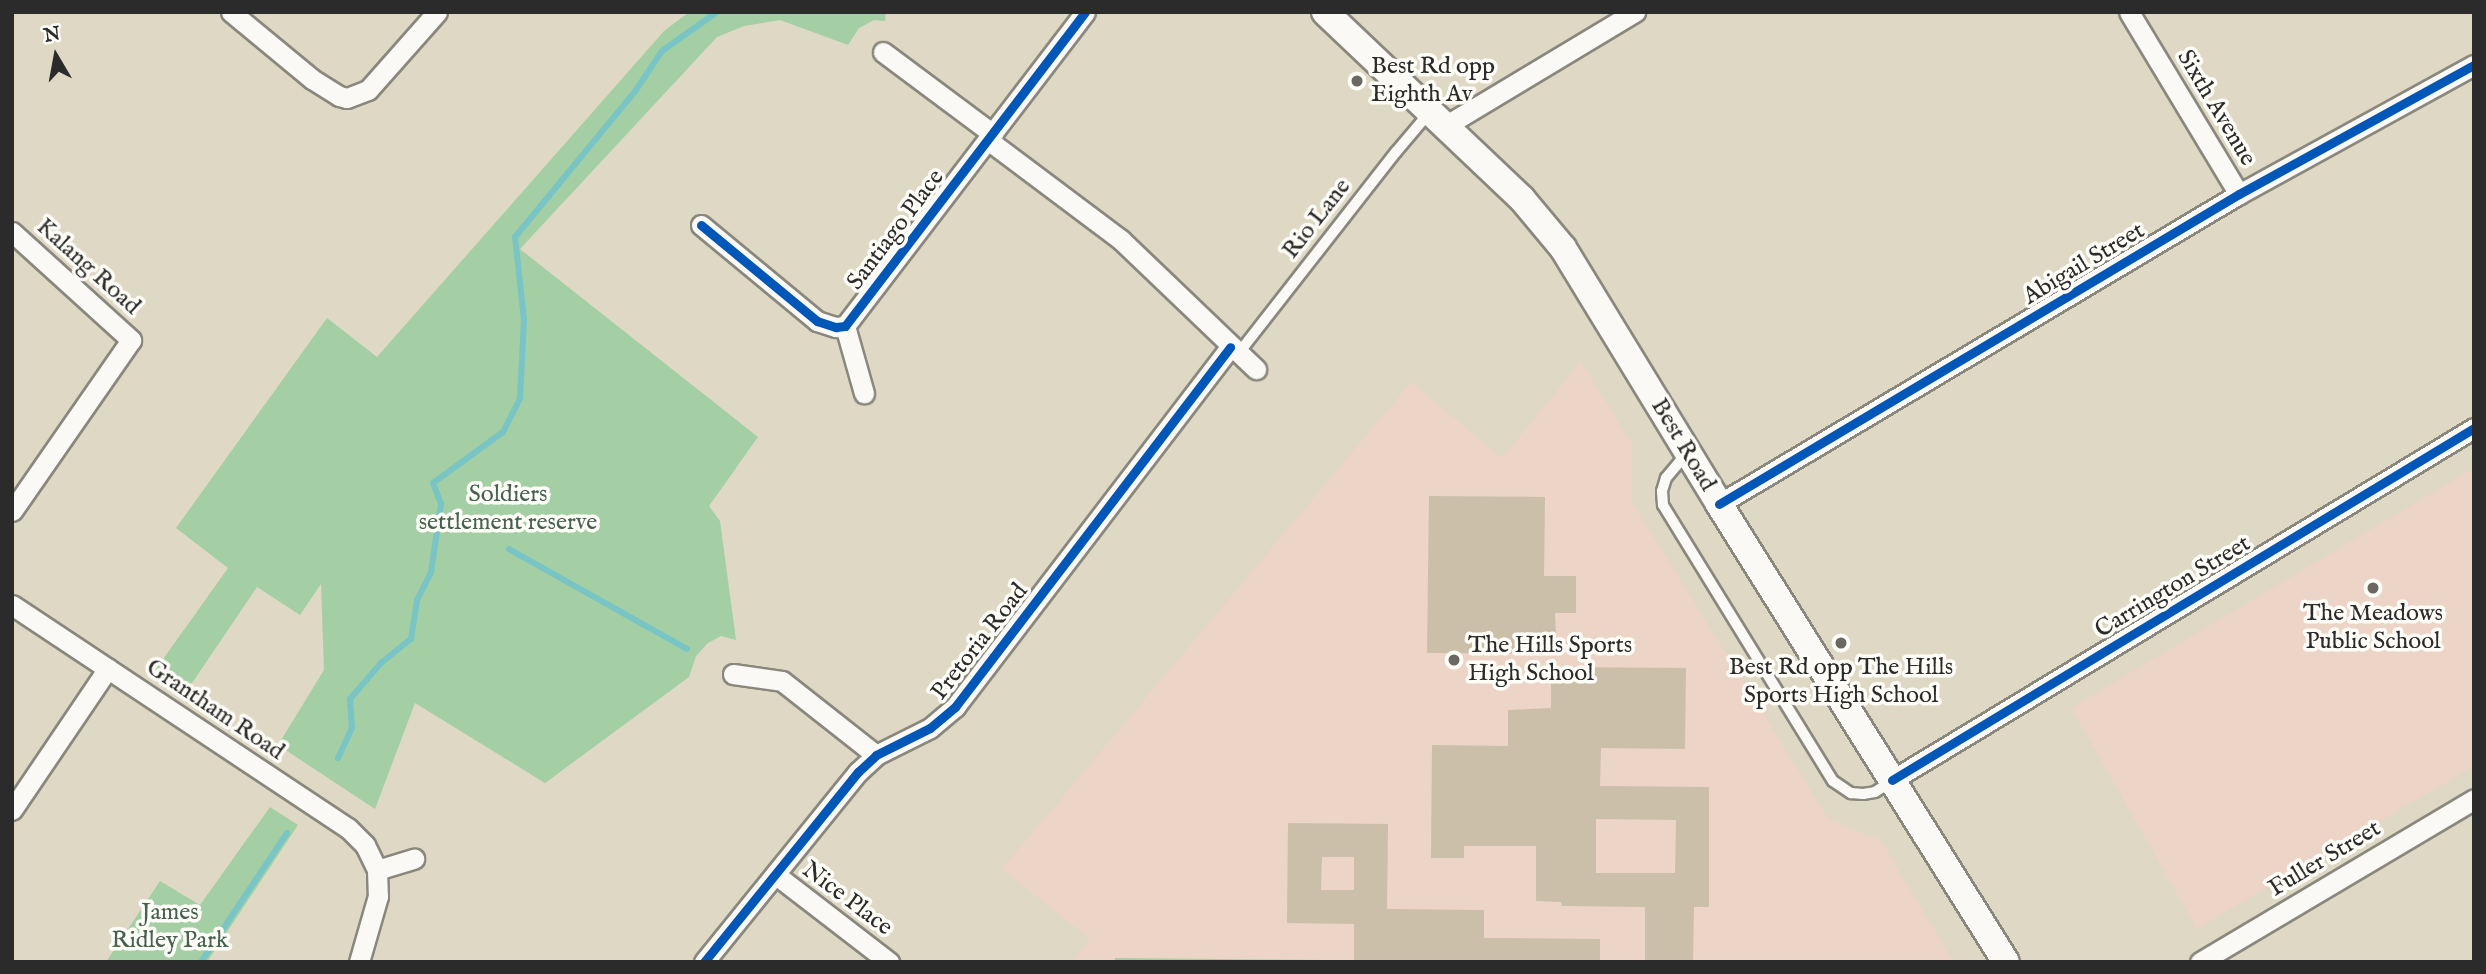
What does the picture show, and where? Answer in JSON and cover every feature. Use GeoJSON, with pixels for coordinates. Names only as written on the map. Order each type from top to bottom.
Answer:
{"type":"FeatureCollection","features":[{"type":"Feature","properties":{"kind":"main road","name":"Best Road"},"geometry":{"type":"LineString","coordinates":[[1325,12],[1522,199],[1563,248],[1719,504],[2007,962]]}},
{"type":"Feature","properties":{"kind":"street"},"geometry":{"type":"LineString","coordinates":[[231,12],[312,79],[339,96],[355,97],[368,90],[436,12]]}},
{"type":"Feature","properties":{"kind":"street","name":"Santiago Place"},"geometry":{"type":"LineString","coordinates":[[701,225],[817,321],[836,327],[845,326],[859,312],[1085,12]]}},
{"type":"Feature","properties":{"kind":"street"},"geometry":{"type":"LineString","coordinates":[[1438,119],[1635,12]]}},
{"type":"Feature","properties":{"kind":"street","name":"Sixth Avenue"},"geometry":{"type":"LineString","coordinates":[[2129,12],[2239,194]]}},
{"type":"Feature","properties":{"kind":"street"},"geometry":{"type":"LineString","coordinates":[[883,52],[1122,240],[1234,351],[1256,369]]}},
{"type":"Feature","properties":{"kind":"street","name":"Abigail Street"},"geometry":{"type":"LineString","coordinates":[[1719,504],[2239,194],[2474,65]]}},
{"type":"Feature","properties":{"kind":"street","name":"Kalang Road"},"geometry":{"type":"LineString","coordinates":[[12,232],[131,340],[12,511]]}},
{"type":"Feature","properties":{"kind":"street","name":"Santiago Place"},"geometry":{"type":"LineString","coordinates":[[845,326],[864,393]]}},
{"type":"Feature","properties":{"kind":"street","name":"Pretoria Road"},"geometry":{"type":"LineString","coordinates":[[704,962],[858,772],[876,755],[930,728],[956,707],[1234,351]]}},
{"type":"Feature","properties":{"kind":"street","name":"Carrington Street"},"geometry":{"type":"LineString","coordinates":[[1892,780],[2474,428]]}},
{"type":"Feature","properties":{"kind":"street","name":"Grantham Road"},"geometry":{"type":"LineString","coordinates":[[12,605],[348,828],[365,845],[377,870]]}},
{"type":"Feature","properties":{"kind":"street"},"geometry":{"type":"LineString","coordinates":[[12,810],[108,668]]}},
{"type":"Feature","properties":{"kind":"street"},"geometry":{"type":"LineString","coordinates":[[733,674],[782,681],[876,755]]}},
{"type":"Feature","properties":{"kind":"street","name":"Fuller Street"},"geometry":{"type":"LineString","coordinates":[[2200,962],[2474,799]]}},
{"type":"Feature","properties":{"kind":"street"},"geometry":{"type":"LineString","coordinates":[[359,962],[379,896],[377,870],[414,859]]}},
{"type":"Feature","properties":{"kind":"street","name":"Nice Place"},"geometry":{"type":"LineString","coordinates":[[775,876],[889,962]]}},
{"type":"Feature","properties":{"kind":"lane","name":"Rio Lane"},"geometry":{"type":"LineString","coordinates":[[1234,351],[1396,152],[1438,119]]}},
{"type":"Feature","properties":{"kind":"lane"},"geometry":{"type":"LineString","coordinates":[[1689,452],[1671,470],[1662,491],[1664,505],[1675,527],[1833,781],[1851,793],[1863,794],[1875,792],[1892,780]]}},
{"type":"Feature","properties":{"kind":"shaded area","name":"The Hills Sports High School"},"geometry":{"type":"Polygon","coordinates":[[[1581,361],[1632,444],[1632,502],[1828,818],[1881,841],[1954,962],[1072,962],[1090,939],[1002,869],[1411,382],[1502,458],[1581,361]]]}},
{"type":"Feature","properties":{"kind":"shaded area","name":"The Meadows Public School"},"geometry":{"type":"Polygon","coordinates":[[[2474,468],[2474,766],[2197,929],[2071,708],[2474,468]]]}},
{"type":"Feature","properties":{"kind":"green space","name":"Soldiers settlement reserve"},"geometry":{"type":"Polygon","coordinates":[[[689,12],[886,12],[885,21],[874,20],[859,28],[848,45],[780,20],[744,26],[717,37],[520,249],[758,437],[709,506],[720,521],[736,640],[721,636],[708,643],[696,656],[689,677],[545,783],[415,703],[375,809],[278,745],[324,670],[321,584],[300,615],[257,587],[188,689],[156,669],[228,568],[176,528],[327,318],[377,357],[664,31],[689,12]]]}},
{"type":"Feature","properties":{"kind":"green space","name":"James Ridley Park"},"geometry":{"type":"Polygon","coordinates":[[[270,807],[298,825],[207,962],[106,962],[160,881],[200,905],[270,807]]]}},
{"type":"Feature","properties":{"kind":"green space"},"geometry":{"type":"Polygon","coordinates":[[[1115,958],[1327,960],[1327,962],[1115,962],[1115,958]]]}},
{"type":"Feature","properties":{"kind":"building"},"geometry":{"type":"Polygon","coordinates":[[[1429,496],[1545,497],[1544,576],[1576,576],[1576,613],[1555,613],[1557,654],[1427,653],[1429,496]]]}},
{"type":"Feature","properties":{"kind":"building"},"geometry":{"type":"Polygon","coordinates":[[[1551,667],[1686,668],[1685,749],[1601,748],[1600,786],[1709,787],[1709,907],[1694,907],[1693,962],[1645,962],[1645,907],[1562,906],[1561,902],[1536,901],[1536,846],[1464,846],[1464,858],[1431,858],[1432,745],[1508,746],[1508,710],[1551,708],[1551,667]],[[1596,819],[1596,873],[1675,873],[1676,820],[1596,819]]]}},
{"type":"Feature","properties":{"kind":"building"},"geometry":{"type":"Polygon","coordinates":[[[1288,823],[1388,824],[1387,909],[1484,910],[1484,938],[1600,939],[1600,962],[1354,962],[1354,924],[1287,923],[1288,823]],[[1322,857],[1321,890],[1354,890],[1354,857],[1322,857]]]}},
{"type":"Feature","properties":{"kind":"waterway"},"geometry":{"type":"LineString","coordinates":[[338,758],[352,728],[350,699],[381,663],[411,639],[417,600],[431,572],[441,504],[433,483],[503,432],[520,398],[524,320],[515,237],[636,90],[662,51],[717,12]]}},
{"type":"Feature","properties":{"kind":"waterway"},"geometry":{"type":"LineString","coordinates":[[509,549],[687,649]]}},
{"type":"Feature","properties":{"kind":"waterway"},"geometry":{"type":"LineString","coordinates":[[201,962],[287,833]]}},
{"type":"Feature","properties":{"kind":"cycle path"},"geometry":{"type":"LineString","coordinates":[[701,225],[817,321],[836,327],[845,326],[1085,12]]}},
{"type":"Feature","properties":{"kind":"cycle path"},"geometry":{"type":"LineString","coordinates":[[1719,504],[2239,194],[2474,65]]}},
{"type":"Feature","properties":{"kind":"cycle path"},"geometry":{"type":"LineString","coordinates":[[704,962],[858,772],[876,755],[930,728],[955,707],[1230,347]]}},
{"type":"Feature","properties":{"kind":"cycle path"},"geometry":{"type":"LineString","coordinates":[[1892,780],[2474,428]]}},
{"type":"Feature","properties":{"kind":"place","name":"Best Rd opp Eighth Av"},"geometry":{"type":"Point","coordinates":[1357,81]}},
{"type":"Feature","properties":{"kind":"place","name":"The Meadows Public School"},"geometry":{"type":"Point","coordinates":[2373,588]}},
{"type":"Feature","properties":{"kind":"place","name":"Best Rd opp The Hills Sports High School"},"geometry":{"type":"Point","coordinates":[1841,643]}},
{"type":"Feature","properties":{"kind":"place","name":"The Hills Sports High School"},"geometry":{"type":"Point","coordinates":[1454,660]}}]}
